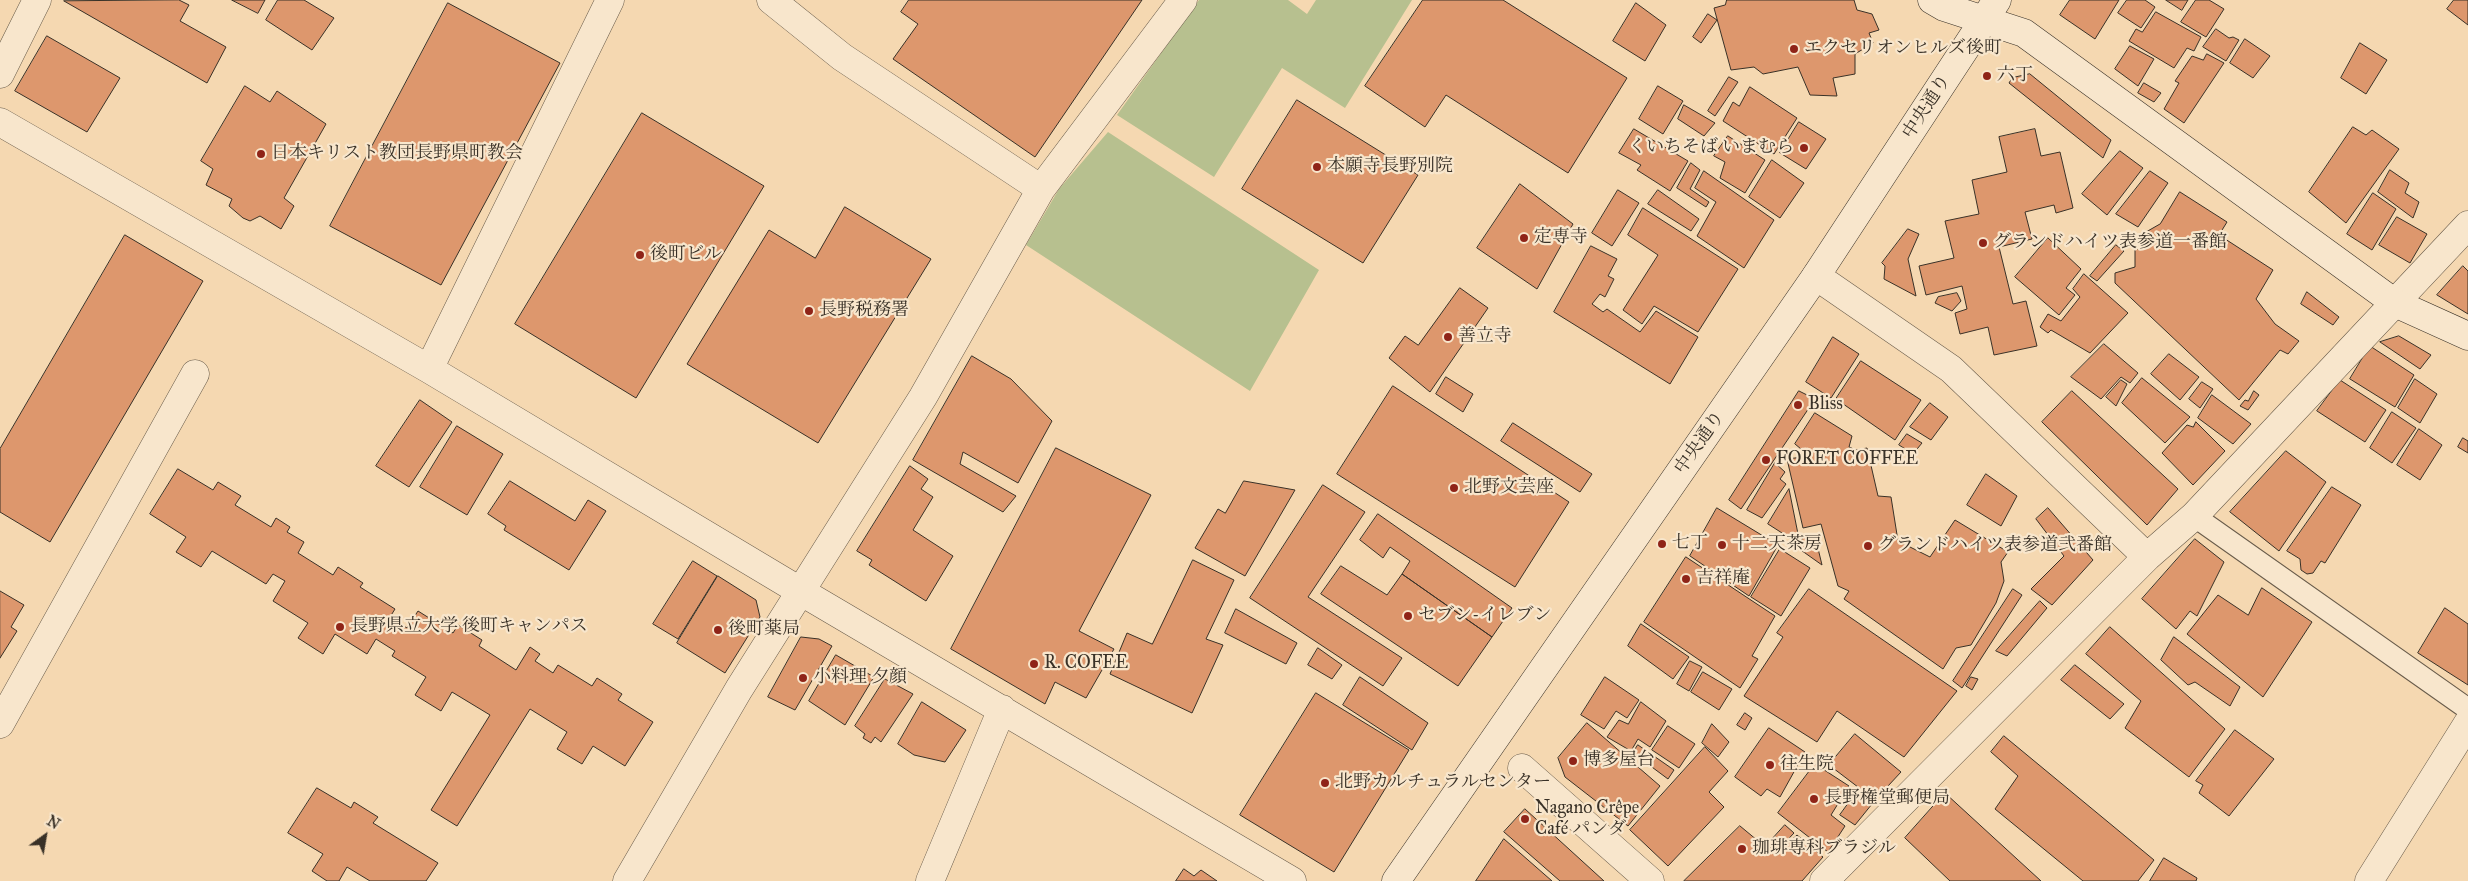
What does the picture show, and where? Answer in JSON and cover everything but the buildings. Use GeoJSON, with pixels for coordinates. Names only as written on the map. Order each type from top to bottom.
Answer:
{"type":"FeatureCollection","features":[{"type":"Feature","properties":{"kind":"street"},"geometry":{"type":"LineString","coordinates":[[0,74],[37,0]]}},
{"type":"Feature","properties":{"kind":"street"},"geometry":{"type":"LineString","coordinates":[[428,369],[610,0]]}},
{"type":"Feature","properties":{"kind":"street"},"geometry":{"type":"LineString","coordinates":[[771,0],[842,57],[1041,189]]}},
{"type":"Feature","properties":{"kind":"street"},"geometry":{"type":"LineString","coordinates":[[627,881],[739,689],[923,397],[1041,189],[1183,0]]}},
{"type":"Feature","properties":{"kind":"street"},"geometry":{"type":"LineString","coordinates":[[1932,0],[1944,7],[1991,10],[2024,32],[2394,303],[2468,336]]}},
{"type":"Feature","properties":{"kind":"street","name":"中央通り"},"geometry":{"type":"LineString","coordinates":[[1396,881],[1816,276],[1991,10]]}},
{"type":"Feature","properties":{"kind":"street"},"geometry":{"type":"LineString","coordinates":[[0,122],[428,369],[1292,881]]}},
{"type":"Feature","properties":{"kind":"street"},"geometry":{"type":"LineString","coordinates":[[1824,881],[2147,557],[2194,516],[2468,225]]}},
{"type":"Feature","properties":{"kind":"street"},"geometry":{"type":"LineString","coordinates":[[1816,276],[1951,369],[2147,557]]}},
{"type":"Feature","properties":{"kind":"street"},"geometry":{"type":"LineString","coordinates":[[0,724],[195,374]]}},
{"type":"Feature","properties":{"kind":"street"},"geometry":{"type":"LineString","coordinates":[[930,881],[1002,709]]}},
{"type":"Feature","properties":{"kind":"street"},"geometry":{"type":"LineString","coordinates":[[2369,881],[2466,726]]}},
{"type":"Feature","properties":{"kind":"street"},"geometry":{"type":"LineString","coordinates":[[1522,768],[1650,881]]}},
{"type":"Feature","properties":{"kind":"lane"},"geometry":{"type":"LineString","coordinates":[[2194,516],[2466,726]]}},
{"type":"Feature","properties":{"kind":"green space"},"geometry":{"type":"Polygon","coordinates":[[[1199,0],[1288,0],[1307,14],[1316,0],[1412,0],[1345,108],[1282,68],[1214,177],[1117,115],[1199,0]]]}},
{"type":"Feature","properties":{"kind":"green space"},"geometry":{"type":"Polygon","coordinates":[[[1108,132],[1319,270],[1250,391],[1026,245],[1059,189],[1108,132]]]}},
{"type":"Feature","properties":{"kind":"place","name":"エクセリオンヒルズ後町"},"geometry":{"type":"Point","coordinates":[1794,49]}},
{"type":"Feature","properties":{"kind":"place","name":"六丁"},"geometry":{"type":"Point","coordinates":[1987,76]}},
{"type":"Feature","properties":{"kind":"place","name":"くいちそば いまむら"},"geometry":{"type":"Point","coordinates":[1804,148]}},
{"type":"Feature","properties":{"kind":"place","name":"日本キリスト教団長野県町教会"},"geometry":{"type":"Point","coordinates":[261,154]}},
{"type":"Feature","properties":{"kind":"place","name":"本願寺長野別院"},"geometry":{"type":"Point","coordinates":[1317,167]}},
{"type":"Feature","properties":{"kind":"place","name":"定専寺"},"geometry":{"type":"Point","coordinates":[1524,238]}},
{"type":"Feature","properties":{"kind":"place","name":"グランドハイツ表参道一番館"},"geometry":{"type":"Point","coordinates":[1983,243]}},
{"type":"Feature","properties":{"kind":"place","name":"後町ビル"},"geometry":{"type":"Point","coordinates":[640,255]}},
{"type":"Feature","properties":{"kind":"place","name":"長野税務署"},"geometry":{"type":"Point","coordinates":[809,311]}},
{"type":"Feature","properties":{"kind":"place","name":"善立寺"},"geometry":{"type":"Point","coordinates":[1448,337]}},
{"type":"Feature","properties":{"kind":"place","name":"Bliss"},"geometry":{"type":"Point","coordinates":[1798,405]}},
{"type":"Feature","properties":{"kind":"place","name":"FORET COFFEE"},"geometry":{"type":"Point","coordinates":[1766,460]}},
{"type":"Feature","properties":{"kind":"place","name":"北野文芸座"},"geometry":{"type":"Point","coordinates":[1454,488]}},
{"type":"Feature","properties":{"kind":"place","name":"七丁"},"geometry":{"type":"Point","coordinates":[1662,544]}},
{"type":"Feature","properties":{"kind":"place","name":"十二天茶房"},"geometry":{"type":"Point","coordinates":[1722,545]}},
{"type":"Feature","properties":{"kind":"place","name":"グランドハイツ表参道弐番館"},"geometry":{"type":"Point","coordinates":[1868,546]}},
{"type":"Feature","properties":{"kind":"place","name":"吉祥庵"},"geometry":{"type":"Point","coordinates":[1686,579]}},
{"type":"Feature","properties":{"kind":"place","name":"セブン-イレブン"},"geometry":{"type":"Point","coordinates":[1408,616]}},
{"type":"Feature","properties":{"kind":"place","name":"長野県立大学 後町キャンパス"},"geometry":{"type":"Point","coordinates":[340,627]}},
{"type":"Feature","properties":{"kind":"place","name":"後町薬局"},"geometry":{"type":"Point","coordinates":[718,630]}},
{"type":"Feature","properties":{"kind":"place","name":"R. COFEE"},"geometry":{"type":"Point","coordinates":[1034,664]}},
{"type":"Feature","properties":{"kind":"place","name":"小料理 夕顔"},"geometry":{"type":"Point","coordinates":[803,678]}},
{"type":"Feature","properties":{"kind":"place","name":"博多屋台"},"geometry":{"type":"Point","coordinates":[1573,761]}},
{"type":"Feature","properties":{"kind":"place","name":"往生院"},"geometry":{"type":"Point","coordinates":[1770,765]}},
{"type":"Feature","properties":{"kind":"place","name":"北野カルチュラルセンター"},"geometry":{"type":"Point","coordinates":[1325,783]}},
{"type":"Feature","properties":{"kind":"place","name":"長野権堂郵便局"},"geometry":{"type":"Point","coordinates":[1814,799]}},
{"type":"Feature","properties":{"kind":"place","name":"Nagano Crêpe Café パンダ"},"geometry":{"type":"Point","coordinates":[1525,819]}},
{"type":"Feature","properties":{"kind":"place","name":"珈琲専科ブラジル"},"geometry":{"type":"Point","coordinates":[1742,849]}}]}
